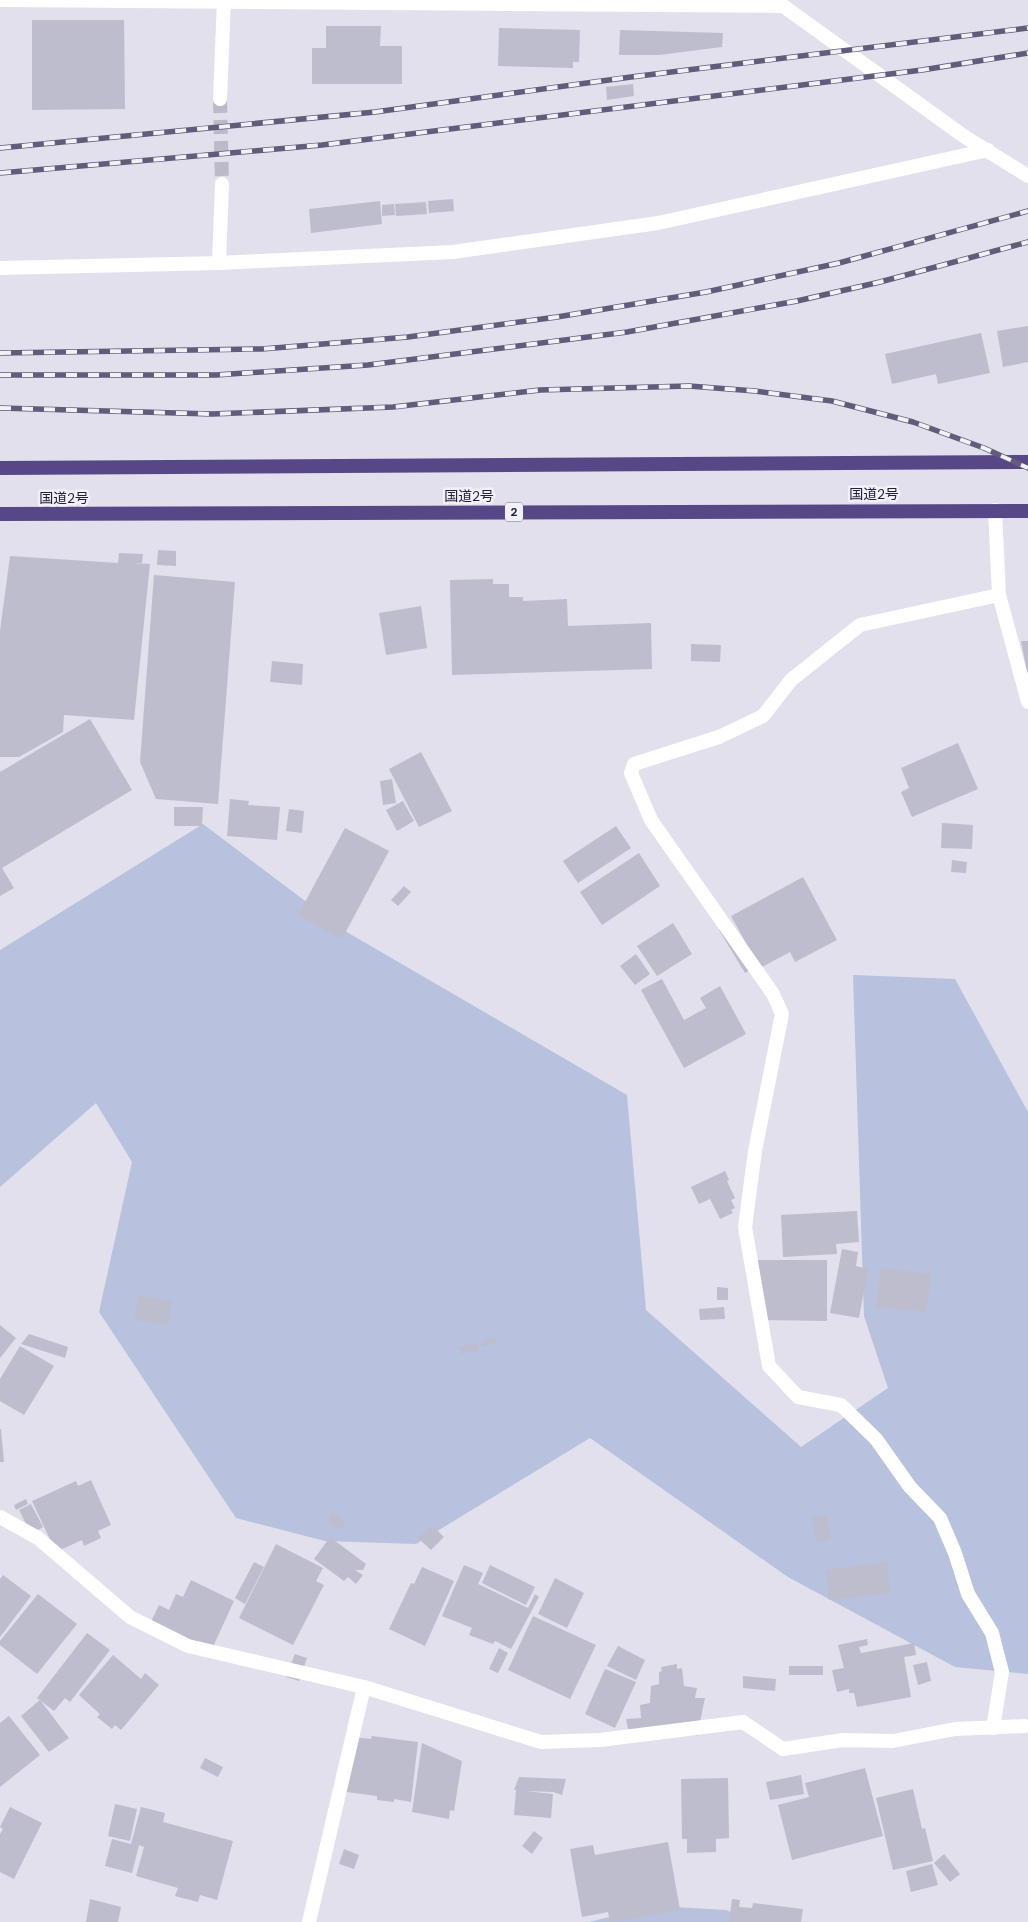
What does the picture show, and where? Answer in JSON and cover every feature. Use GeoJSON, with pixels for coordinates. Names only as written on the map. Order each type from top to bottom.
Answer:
{"type":"FeatureCollection","features":[{"type":"Feature","properties":{"kind":"highway"},"geometry":{"type":"LineString","coordinates":[[0,468],[1028,462]]}},
{"type":"Feature","properties":{"kind":"highway","name":"国道2号"},"geometry":{"type":"LineString","coordinates":[[0,514],[1028,511]]}},
{"type":"Feature","properties":{"kind":"street"},"geometry":{"type":"LineString","coordinates":[[0,0],[779,3],[965,137],[1028,176]]}},
{"type":"Feature","properties":{"kind":"street"},"geometry":{"type":"LineString","coordinates":[[220,99],[224,1]]}},
{"type":"Feature","properties":{"kind":"street"},"geometry":{"type":"LineString","coordinates":[[0,268],[219,263],[453,252],[639,226],[988,150]]}},
{"type":"Feature","properties":{"kind":"street"},"geometry":{"type":"LineString","coordinates":[[219,263],[222,184]]}},
{"type":"Feature","properties":{"kind":"street"},"geometry":{"type":"LineString","coordinates":[[995,510],[1000,595],[1028,702]]}},
{"type":"Feature","properties":{"kind":"street"},"geometry":{"type":"LineString","coordinates":[[993,1728],[1002,1672],[992,1633],[968,1594],[955,1553],[940,1518],[910,1487],[876,1439],[841,1405],[798,1397],[769,1366],[745,1227],[755,1151],[782,1014],[773,994],[651,820],[631,773],[634,764],[719,737],[763,716],[792,680],[860,624],[1000,595]]}},
{"type":"Feature","properties":{"kind":"street"},"geometry":{"type":"LineString","coordinates":[[0,1517],[38,1538],[130,1617],[188,1646],[364,1686],[541,1742],[600,1740],[743,1722],[783,1749],[843,1740],[893,1741],[955,1728],[1025,1726]]}},
{"type":"Feature","properties":{"kind":"street"},"geometry":{"type":"LineString","coordinates":[[309,1922],[364,1686]]}},
{"type":"Feature","properties":{"kind":"shaded area"},"geometry":{"type":"Polygon","coordinates":[[[203,824],[345,931],[627,1095],[646,1310],[801,1447],[888,1388],[864,1316],[853,975],[955,979],[1028,1112],[1028,1674],[955,1667],[788,1577],[590,1438],[416,1544],[325,1541],[236,1518],[99,1312],[132,1162],[96,1103],[0,1187],[0,950],[203,824]]]}},
{"type":"Feature","properties":{"kind":"shaded area"},"geometry":{"type":"Polygon","coordinates":[[[655,1906],[726,1910],[753,1922],[589,1922],[655,1906]]]}},
{"type":"Feature","properties":{"kind":"building"},"geometry":{"type":"Polygon","coordinates":[[[32,20],[124,20],[125,109],[32,110],[32,20]]]}},
{"type":"Feature","properties":{"kind":"building"},"geometry":{"type":"Polygon","coordinates":[[[326,26],[381,26],[380,46],[402,46],[402,84],[312,84],[312,48],[326,48],[326,26]]]}},
{"type":"Feature","properties":{"kind":"building"},"geometry":{"type":"Polygon","coordinates":[[[499,28],[580,30],[579,62],[573,62],[573,68],[498,66],[499,28]]]}},
{"type":"Feature","properties":{"kind":"building"},"geometry":{"type":"Polygon","coordinates":[[[620,30],[723,33],[722,47],[659,55],[619,55],[620,30]]]}},
{"type":"Feature","properties":{"kind":"building"},"geometry":{"type":"Polygon","coordinates":[[[633,84],[634,96],[607,100],[606,87],[633,84]]]}},
{"type":"Feature","properties":{"kind":"building"},"geometry":{"type":"Polygon","coordinates":[[[453,199],[454,211],[429,213],[428,201],[453,199]]]}},
{"type":"Feature","properties":{"kind":"building"},"geometry":{"type":"Polygon","coordinates":[[[380,201],[382,224],[311,233],[309,209],[380,201]]]}},
{"type":"Feature","properties":{"kind":"building"},"geometry":{"type":"Polygon","coordinates":[[[426,202],[427,214],[396,216],[395,204],[426,202]]]}},
{"type":"Feature","properties":{"kind":"building"},"geometry":{"type":"Polygon","coordinates":[[[394,204],[395,215],[382,216],[382,205],[394,204]]]}},
{"type":"Feature","properties":{"kind":"building"},"geometry":{"type":"Polygon","coordinates":[[[1028,326],[1028,362],[1003,367],[997,331],[1028,326]]]}},
{"type":"Feature","properties":{"kind":"building"},"geometry":{"type":"Polygon","coordinates":[[[981,333],[990,373],[938,384],[936,374],[892,384],[885,354],[981,333]]]}},
{"type":"Feature","properties":{"kind":"building"},"geometry":{"type":"Polygon","coordinates":[[[158,550],[176,551],[176,566],[157,565],[158,550]]]}},
{"type":"Feature","properties":{"kind":"building"},"geometry":{"type":"Polygon","coordinates":[[[119,553],[143,554],[142,563],[132,563],[150,564],[134,720],[64,715],[63,732],[19,757],[0,757],[0,631],[10,556],[118,563],[119,553]]]}},
{"type":"Feature","properties":{"kind":"building"},"geometry":{"type":"Polygon","coordinates":[[[154,575],[235,582],[218,804],[156,799],[140,762],[154,575]]]}},
{"type":"Feature","properties":{"kind":"building"},"geometry":{"type":"Polygon","coordinates":[[[493,579],[493,584],[509,584],[509,597],[523,597],[523,601],[567,599],[568,626],[651,623],[652,669],[452,675],[450,580],[493,579]]]}},
{"type":"Feature","properties":{"kind":"building"},"geometry":{"type":"Polygon","coordinates":[[[421,606],[427,648],[386,655],[379,613],[421,606]]]}},
{"type":"Feature","properties":{"kind":"building"},"geometry":{"type":"Polygon","coordinates":[[[1021,641],[1028,641],[1028,672],[1027,672],[1021,641]]]}},
{"type":"Feature","properties":{"kind":"building"},"geometry":{"type":"Polygon","coordinates":[[[691,644],[721,645],[720,662],[691,661],[691,644]]]}},
{"type":"Feature","properties":{"kind":"building"},"geometry":{"type":"Polygon","coordinates":[[[272,661],[303,664],[302,685],[270,682],[272,661]]]}},
{"type":"Feature","properties":{"kind":"building"},"geometry":{"type":"Polygon","coordinates":[[[90,719],[132,790],[2,868],[14,888],[0,896],[0,772],[90,719]]]}},
{"type":"Feature","properties":{"kind":"building"},"geometry":{"type":"Polygon","coordinates":[[[958,743],[978,789],[912,817],[901,792],[909,788],[901,768],[958,743]]]}},
{"type":"Feature","properties":{"kind":"building"},"geometry":{"type":"Polygon","coordinates":[[[421,752],[452,811],[419,827],[389,769],[421,752]]]}},
{"type":"Feature","properties":{"kind":"building"},"geometry":{"type":"Polygon","coordinates":[[[392,779],[396,803],[383,805],[380,781],[392,779]]]}},
{"type":"Feature","properties":{"kind":"building"},"geometry":{"type":"Polygon","coordinates":[[[230,799],[249,801],[248,805],[280,807],[277,840],[227,836],[230,799]]]}},
{"type":"Feature","properties":{"kind":"building"},"geometry":{"type":"Polygon","coordinates":[[[403,801],[414,821],[397,831],[386,810],[403,801]]]}},
{"type":"Feature","properties":{"kind":"building"},"geometry":{"type":"Polygon","coordinates":[[[174,807],[203,807],[202,826],[174,826],[174,807]]]}},
{"type":"Feature","properties":{"kind":"building"},"geometry":{"type":"Polygon","coordinates":[[[289,809],[304,811],[302,833],[286,831],[289,809]]]}},
{"type":"Feature","properties":{"kind":"building"},"geometry":{"type":"Polygon","coordinates":[[[942,823],[973,825],[972,849],[941,848],[942,823]]]}},
{"type":"Feature","properties":{"kind":"building"},"geometry":{"type":"Polygon","coordinates":[[[616,826],[631,848],[578,883],[563,861],[616,826]]]}},
{"type":"Feature","properties":{"kind":"building"},"geometry":{"type":"Polygon","coordinates":[[[345,828],[389,851],[342,939],[298,915],[345,828]]]}},
{"type":"Feature","properties":{"kind":"building"},"geometry":{"type":"Polygon","coordinates":[[[639,853],[660,886],[602,925],[580,892],[639,853]]]}},
{"type":"Feature","properties":{"kind":"building"},"geometry":{"type":"Polygon","coordinates":[[[952,860],[967,862],[966,873],[951,872],[952,860]]]}},
{"type":"Feature","properties":{"kind":"building"},"geometry":{"type":"Polygon","coordinates":[[[803,877],[837,940],[795,962],[790,952],[760,968],[731,916],[803,877]]]}},
{"type":"Feature","properties":{"kind":"building"},"geometry":{"type":"Polygon","coordinates":[[[404,886],[411,892],[398,906],[391,900],[404,886]]]}},
{"type":"Feature","properties":{"kind":"building"},"geometry":{"type":"Polygon","coordinates":[[[673,923],[692,954],[657,976],[637,946],[673,923]]]}},
{"type":"Feature","properties":{"kind":"building"},"geometry":{"type":"Polygon","coordinates":[[[731,923],[756,967],[745,973],[719,930],[731,923]]]}},
{"type":"Feature","properties":{"kind":"building"},"geometry":{"type":"Polygon","coordinates":[[[636,954],[650,974],[635,985],[620,966],[636,954]]]}},
{"type":"Feature","properties":{"kind":"building"},"geometry":{"type":"Polygon","coordinates":[[[662,979],[684,1020],[706,1008],[700,998],[720,986],[746,1034],[684,1068],[641,990],[662,979]]]}},
{"type":"Feature","properties":{"kind":"building"},"geometry":{"type":"Polygon","coordinates":[[[725,1171],[729,1180],[727,1181],[735,1198],[731,1200],[735,1208],[731,1210],[733,1213],[720,1219],[710,1199],[699,1204],[691,1187],[725,1171]]]}},
{"type":"Feature","properties":{"kind":"building"},"geometry":{"type":"Polygon","coordinates":[[[857,1211],[859,1242],[836,1244],[837,1254],[783,1257],[781,1215],[857,1211]]]}},
{"type":"Feature","properties":{"kind":"building"},"geometry":{"type":"Polygon","coordinates":[[[842,1249],[858,1252],[856,1266],[868,1269],[859,1318],[830,1313],[842,1249]]]}},
{"type":"Feature","properties":{"kind":"building"},"geometry":{"type":"Polygon","coordinates":[[[756,1260],[827,1260],[827,1321],[756,1320],[756,1260]]]}},
{"type":"Feature","properties":{"kind":"building"},"geometry":{"type":"Polygon","coordinates":[[[881,1268],[931,1274],[926,1312],[876,1307],[881,1268]]]}},
{"type":"Feature","properties":{"kind":"building"},"geometry":{"type":"Polygon","coordinates":[[[717,1287],[728,1288],[728,1300],[717,1300],[717,1287]]]}},
{"type":"Feature","properties":{"kind":"building"},"geometry":{"type":"Polygon","coordinates":[[[138,1296],[172,1301],[168,1325],[135,1320],[138,1296]]]}},
{"type":"Feature","properties":{"kind":"building"},"geometry":{"type":"Polygon","coordinates":[[[724,1307],[725,1319],[700,1320],[699,1309],[724,1307]]]}},
{"type":"Feature","properties":{"kind":"building"},"geometry":{"type":"Polygon","coordinates":[[[0,1325],[16,1338],[0,1358],[0,1325]]]}},
{"type":"Feature","properties":{"kind":"building"},"geometry":{"type":"Polygon","coordinates":[[[29,1334],[68,1347],[65,1358],[21,1344],[29,1334]]]}},
{"type":"Feature","properties":{"kind":"building"},"geometry":{"type":"Polygon","coordinates":[[[494,1338],[496,1343],[483,1347],[481,1342],[494,1338]]]}},
{"type":"Feature","properties":{"kind":"building"},"geometry":{"type":"Polygon","coordinates":[[[476,1343],[478,1350],[461,1354],[459,1347],[476,1343]]]}},
{"type":"Feature","properties":{"kind":"building"},"geometry":{"type":"Polygon","coordinates":[[[20,1346],[54,1366],[24,1415],[0,1401],[0,1379],[20,1346]]]}},
{"type":"Feature","properties":{"kind":"building"},"geometry":{"type":"Polygon","coordinates":[[[1,1429],[4,1462],[0,1462],[1,1429]]]}},
{"type":"Feature","properties":{"kind":"building"},"geometry":{"type":"Polygon","coordinates":[[[91,1480],[111,1525],[98,1531],[101,1538],[84,1546],[82,1540],[56,1552],[32,1501],[76,1481],[78,1486],[91,1480]]]}},
{"type":"Feature","properties":{"kind":"building"},"geometry":{"type":"Polygon","coordinates":[[[26,1499],[28,1504],[16,1510],[14,1505],[26,1499]]]}},
{"type":"Feature","properties":{"kind":"building"},"geometry":{"type":"Polygon","coordinates":[[[31,1504],[43,1527],[31,1534],[19,1510],[31,1504]]]}},
{"type":"Feature","properties":{"kind":"building"},"geometry":{"type":"Polygon","coordinates":[[[333,1512],[346,1522],[339,1530],[326,1520],[333,1512]]]}},
{"type":"Feature","properties":{"kind":"building"},"geometry":{"type":"Polygon","coordinates":[[[826,1515],[831,1539],[817,1542],[811,1518],[826,1515]]]}},
{"type":"Feature","properties":{"kind":"building"},"geometry":{"type":"Polygon","coordinates":[[[432,1525],[444,1537],[431,1550],[418,1538],[432,1525]]]}},
{"type":"Feature","properties":{"kind":"building"},"geometry":{"type":"Polygon","coordinates":[[[330,1537],[366,1564],[363,1570],[355,1570],[363,1575],[356,1584],[348,1577],[344,1581],[314,1559],[330,1537]]]}},
{"type":"Feature","properties":{"kind":"building"},"geometry":{"type":"Polygon","coordinates":[[[276,1544],[323,1568],[316,1581],[324,1585],[293,1645],[239,1618],[276,1544]]]}},
{"type":"Feature","properties":{"kind":"building"},"geometry":{"type":"Polygon","coordinates":[[[254,1562],[264,1567],[245,1604],[235,1598],[254,1562]]]}},
{"type":"Feature","properties":{"kind":"building"},"geometry":{"type":"Polygon","coordinates":[[[887,1562],[890,1593],[829,1600],[826,1570],[887,1562]]]}},
{"type":"Feature","properties":{"kind":"building"},"geometry":{"type":"Polygon","coordinates":[[[464,1565],[483,1573],[478,1584],[528,1608],[535,1594],[539,1597],[511,1649],[495,1641],[493,1644],[469,1635],[472,1628],[442,1616],[464,1565]]]}},
{"type":"Feature","properties":{"kind":"building"},"geometry":{"type":"Polygon","coordinates":[[[490,1565],[535,1587],[526,1605],[482,1583],[490,1565]]]}},
{"type":"Feature","properties":{"kind":"building"},"geometry":{"type":"Polygon","coordinates":[[[422,1567],[454,1581],[425,1646],[389,1629],[411,1583],[414,1584],[422,1567]]]}},
{"type":"Feature","properties":{"kind":"building"},"geometry":{"type":"Polygon","coordinates":[[[3,1575],[31,1596],[0,1637],[0,1579],[3,1575]]]}},
{"type":"Feature","properties":{"kind":"building"},"geometry":{"type":"Polygon","coordinates":[[[555,1578],[584,1593],[567,1628],[538,1614],[555,1578]]]}},
{"type":"Feature","properties":{"kind":"building"},"geometry":{"type":"Polygon","coordinates":[[[191,1580],[234,1601],[211,1651],[146,1632],[159,1605],[169,1610],[176,1594],[183,1597],[191,1580]]]}},
{"type":"Feature","properties":{"kind":"building"},"geometry":{"type":"Polygon","coordinates":[[[38,1594],[77,1624],[37,1674],[0,1645],[0,1641],[38,1594]]]}},
{"type":"Feature","properties":{"kind":"building"},"geometry":{"type":"Polygon","coordinates":[[[533,1616],[596,1645],[570,1699],[508,1670],[533,1616]]]}},
{"type":"Feature","properties":{"kind":"building"},"geometry":{"type":"Polygon","coordinates":[[[87,1633],[110,1650],[70,1702],[65,1698],[54,1711],[37,1698],[87,1633]]]}},
{"type":"Feature","properties":{"kind":"building"},"geometry":{"type":"Polygon","coordinates":[[[867,1639],[868,1645],[859,1647],[861,1653],[914,1643],[916,1655],[904,1657],[911,1697],[857,1707],[854,1693],[849,1693],[849,1689],[837,1692],[832,1670],[844,1668],[838,1645],[867,1639]]]}},
{"type":"Feature","properties":{"kind":"building"},"geometry":{"type":"Polygon","coordinates":[[[618,1646],[645,1660],[636,1680],[607,1666],[618,1646]]]}},
{"type":"Feature","properties":{"kind":"building"},"geometry":{"type":"Polygon","coordinates":[[[499,1648],[508,1653],[498,1673],[489,1669],[499,1648]]]}},
{"type":"Feature","properties":{"kind":"building"},"geometry":{"type":"Polygon","coordinates":[[[295,1654],[307,1658],[299,1681],[286,1677],[295,1654]]]}},
{"type":"Feature","properties":{"kind":"building"},"geometry":{"type":"Polygon","coordinates":[[[113,1655],[141,1679],[145,1673],[159,1685],[121,1730],[115,1725],[112,1729],[97,1717],[100,1714],[79,1695],[113,1655]]]}},
{"type":"Feature","properties":{"kind":"building"},"geometry":{"type":"Polygon","coordinates":[[[927,1662],[931,1681],[918,1685],[913,1665],[927,1662]]]}},
{"type":"Feature","properties":{"kind":"building"},"geometry":{"type":"Polygon","coordinates":[[[677,1664],[677,1669],[682,1668],[684,1686],[697,1688],[695,1698],[705,1698],[697,1736],[688,1731],[630,1738],[626,1719],[641,1718],[640,1705],[650,1703],[651,1686],[659,1684],[661,1667],[677,1664]]]}},
{"type":"Feature","properties":{"kind":"building"},"geometry":{"type":"Polygon","coordinates":[[[789,1666],[823,1666],[823,1675],[789,1675],[789,1666]]]}},
{"type":"Feature","properties":{"kind":"building"},"geometry":{"type":"Polygon","coordinates":[[[605,1669],[636,1682],[615,1728],[585,1714],[605,1669]]]}},
{"type":"Feature","properties":{"kind":"building"},"geometry":{"type":"Polygon","coordinates":[[[743,1676],[776,1679],[775,1691],[743,1688],[743,1676]]]}},
{"type":"Feature","properties":{"kind":"building"},"geometry":{"type":"Polygon","coordinates":[[[40,1700],[69,1738],[49,1752],[21,1716],[40,1700]]]}},
{"type":"Feature","properties":{"kind":"building"},"geometry":{"type":"Polygon","coordinates":[[[9,1716],[40,1755],[0,1787],[0,1723],[9,1716]]]}},
{"type":"Feature","properties":{"kind":"building"},"geometry":{"type":"Polygon","coordinates":[[[372,1736],[418,1742],[411,1802],[394,1799],[394,1802],[377,1800],[377,1796],[339,1791],[352,1737],[371,1739],[372,1736]]]}},
{"type":"Feature","properties":{"kind":"building"},"geometry":{"type":"Polygon","coordinates":[[[422,1743],[462,1761],[454,1811],[450,1810],[449,1819],[412,1812],[422,1743]]]}},
{"type":"Feature","properties":{"kind":"building"},"geometry":{"type":"Polygon","coordinates":[[[205,1758],[223,1767],[218,1777],[200,1768],[205,1758]]]}},
{"type":"Feature","properties":{"kind":"building"},"geometry":{"type":"Polygon","coordinates":[[[865,1768],[883,1836],[792,1860],[778,1805],[809,1797],[805,1783],[865,1768]]]}},
{"type":"Feature","properties":{"kind":"building"},"geometry":{"type":"Polygon","coordinates":[[[801,1775],[804,1794],[770,1800],[766,1782],[801,1775]]]}},
{"type":"Feature","properties":{"kind":"building"},"geometry":{"type":"Polygon","coordinates":[[[519,1777],[566,1779],[562,1795],[553,1792],[525,1791],[553,1794],[551,1818],[514,1815],[516,1790],[514,1790],[519,1777]]]}},
{"type":"Feature","properties":{"kind":"building"},"geometry":{"type":"Polygon","coordinates":[[[728,1778],[729,1838],[716,1839],[716,1852],[687,1853],[687,1839],[682,1839],[681,1779],[728,1778]]]}},
{"type":"Feature","properties":{"kind":"building"},"geometry":{"type":"Polygon","coordinates":[[[913,1789],[922,1829],[925,1828],[933,1861],[893,1870],[876,1798],[913,1789]]]}},
{"type":"Feature","properties":{"kind":"building"},"geometry":{"type":"Polygon","coordinates":[[[115,1804],[137,1809],[130,1841],[108,1836],[115,1804]]]}},
{"type":"Feature","properties":{"kind":"building"},"geometry":{"type":"Polygon","coordinates":[[[10,1807],[42,1823],[14,1879],[0,1872],[0,1834],[3,1829],[0,1827],[10,1807]]]}},
{"type":"Feature","properties":{"kind":"building"},"geometry":{"type":"Polygon","coordinates":[[[141,1807],[165,1813],[163,1822],[233,1841],[217,1900],[200,1895],[198,1902],[175,1896],[178,1888],[136,1876],[144,1847],[139,1845],[132,1873],[105,1866],[112,1839],[131,1844],[141,1807]]]}},
{"type":"Feature","properties":{"kind":"building"},"geometry":{"type":"Polygon","coordinates":[[[534,1831],[543,1838],[532,1854],[522,1846],[534,1831]]]}},
{"type":"Feature","properties":{"kind":"building"},"geometry":{"type":"Polygon","coordinates":[[[668,1842],[680,1910],[613,1922],[610,1922],[608,1912],[582,1917],[570,1849],[593,1845],[595,1855],[668,1842]]]}},
{"type":"Feature","properties":{"kind":"building"},"geometry":{"type":"Polygon","coordinates":[[[344,1849],[359,1855],[354,1869],[339,1864],[344,1849]]]}},
{"type":"Feature","properties":{"kind":"building"},"geometry":{"type":"Polygon","coordinates":[[[944,1854],[960,1874],[950,1882],[934,1863],[944,1854]]]}},
{"type":"Feature","properties":{"kind":"building"},"geometry":{"type":"Polygon","coordinates":[[[932,1864],[938,1885],[911,1892],[906,1871],[932,1864]]]}},
{"type":"Feature","properties":{"kind":"building"},"geometry":{"type":"Polygon","coordinates":[[[90,1899],[121,1907],[118,1922],[86,1922],[90,1899]]]}},
{"type":"Feature","properties":{"kind":"building"},"geometry":{"type":"Polygon","coordinates":[[[732,1899],[740,1900],[739,1907],[752,1908],[753,1903],[803,1909],[801,1922],[729,1922],[732,1899]]]}},
{"type":"Feature","properties":{"kind":"tunnel"},"geometry":{"type":"LineString","coordinates":[[220,99],[222,184]]}},
{"type":"Feature","properties":{"kind":"railway"},"geometry":{"type":"LineString","coordinates":[[0,148],[375,112],[631,77],[1028,28]]}},
{"type":"Feature","properties":{"kind":"railway"},"geometry":{"type":"LineString","coordinates":[[0,173],[322,145],[922,70],[1028,53]]}},
{"type":"Feature","properties":{"kind":"railway"},"geometry":{"type":"LineString","coordinates":[[0,353],[262,349],[408,337],[557,317],[706,292],[839,263],[1028,211]]}},
{"type":"Feature","properties":{"kind":"railway"},"geometry":{"type":"LineString","coordinates":[[0,375],[216,375],[368,365],[627,332],[797,301],[880,282],[1028,242]]}},
{"type":"Feature","properties":{"kind":"railway"},"geometry":{"type":"LineString","coordinates":[[0,408],[212,414],[393,407],[540,390],[689,386],[755,391],[832,401],[913,422],[984,448],[1028,468]]}}]}
